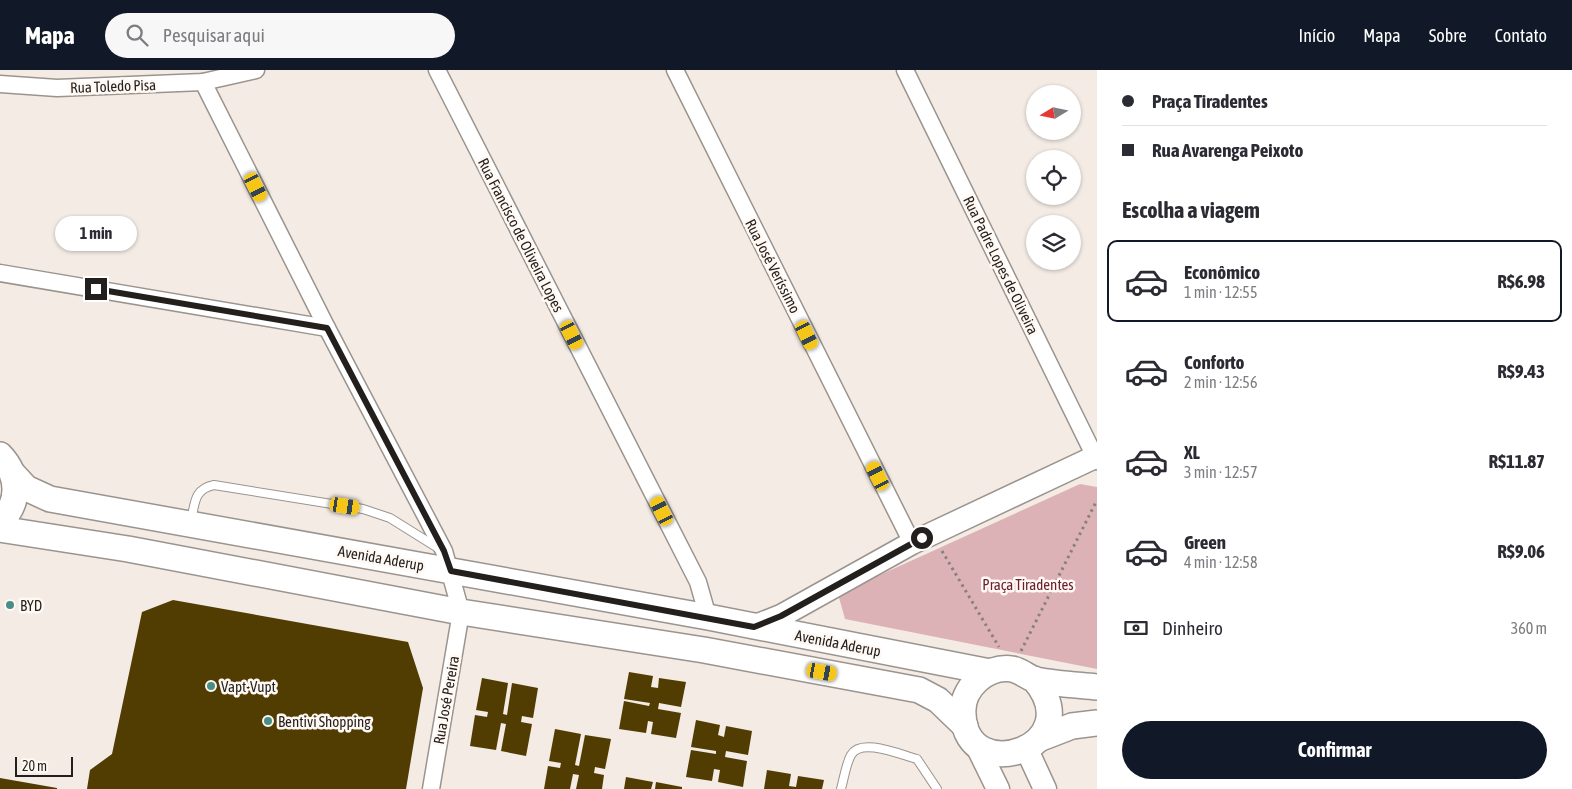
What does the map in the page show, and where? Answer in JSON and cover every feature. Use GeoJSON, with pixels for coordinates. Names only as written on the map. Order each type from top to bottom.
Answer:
{"type":"FeatureCollection","features":[{"type":"Feature","properties":{"kind":"main road","name":"Avenida Aderup"},"geometry":{"type":"LineString","coordinates":[[0,455],[26,488],[50,499],[191,524],[447,561],[754,627],[1001,670],[1024,672],[1034,679],[1097,687]]}},
{"type":"Feature","properties":{"kind":"main road"},"geometry":{"type":"LineString","coordinates":[[754,627],[781,616],[932,533],[1096,458]]}},
{"type":"Feature","properties":{"kind":"main road"},"geometry":{"type":"LineString","coordinates":[[0,522],[9,514],[16,495],[14,475]]}},
{"type":"Feature","properties":{"kind":"main road","name":"Avenida Aderup"},"geometry":{"type":"LineString","coordinates":[[0,529],[128,549],[461,612],[704,650],[919,690],[938,700],[987,752],[1000,755],[1014,755],[1072,726],[1097,723]]}},
{"type":"Feature","properties":{"kind":"main road"},"geometry":{"type":"LineString","coordinates":[[998,789],[970,735],[962,713],[967,694],[978,678],[1001,670]]}},
{"type":"Feature","properties":{"kind":"main road"},"geometry":{"type":"LineString","coordinates":[[1034,679],[1043,689],[1048,701],[1047,727],[1034,744],[1044,789]]}},
{"type":"Feature","properties":{"kind":"street","name":"Rua Toledo Pisa"},"geometry":{"type":"LineString","coordinates":[[0,84],[57,88],[204,82],[256,70]]}},
{"type":"Feature","properties":{"kind":"street","name":"Rua Francisco de Oliveira Lopes"},"geometry":{"type":"LineString","coordinates":[[437,70],[698,582],[708,617]]}},
{"type":"Feature","properties":{"kind":"street","name":"Rua José Veríssimo"},"geometry":{"type":"LineString","coordinates":[[675,70],[912,543]]}},
{"type":"Feature","properties":{"kind":"street","name":"Rua Padre Lopes de Oliveira"},"geometry":{"type":"LineString","coordinates":[[904,70],[1096,458]]}},
{"type":"Feature","properties":{"kind":"street"},"geometry":{"type":"LineString","coordinates":[[204,82],[327,328],[447,561],[461,612]]}},
{"type":"Feature","properties":{"kind":"street"},"geometry":{"type":"LineString","coordinates":[[0,273],[327,328]]}},
{"type":"Feature","properties":{"kind":"street","name":"Rua José Pereira"},"geometry":{"type":"LineString","coordinates":[[432,789],[461,612]]}},
{"type":"Feature","properties":{"kind":"lane"},"geometry":{"type":"LineString","coordinates":[[191,524],[196,495],[204,487],[214,485],[364,509],[390,518],[447,561]]}},
{"type":"Feature","properties":{"kind":"lane"},"geometry":{"type":"LineString","coordinates":[[841,789],[851,755],[857,748],[867,746],[917,759],[937,789]]}},
{"type":"Feature","properties":{"kind":"path"},"geometry":{"type":"LineString","coordinates":[[1001,670],[1097,500]]}},
{"type":"Feature","properties":{"kind":"path"},"geometry":{"type":"LineString","coordinates":[[932,533],[1001,670]]}},
{"type":"Feature","properties":{"kind":"green space","name":"Praça Tiradentes"},"geometry":{"type":"Polygon","coordinates":[[[1080,484],[1097,487],[1097,669],[845,619],[838,594],[1080,484]]]}},
{"type":"Feature","properties":{"kind":"building","name":"Bentivi Shopping"},"geometry":{"type":"Polygon","coordinates":[[[173,600],[408,642],[423,688],[406,789],[87,789],[90,770],[112,754],[142,612],[173,600]]]}},
{"type":"Feature","properties":{"kind":"building"},"geometry":{"type":"Polygon","coordinates":[[[629,672],[653,676],[651,687],[658,688],[659,678],[686,682],[681,707],[659,703],[658,709],[681,713],[676,738],[651,734],[653,722],[648,721],[646,733],[619,729],[624,701],[649,706],[650,703],[624,699],[629,672]]]}},
{"type":"Feature","properties":{"kind":"building"},"geometry":{"type":"Polygon","coordinates":[[[482,678],[508,683],[503,714],[507,715],[512,683],[538,688],[533,718],[522,716],[521,722],[532,724],[526,756],[501,751],[506,724],[501,723],[496,750],[470,746],[475,715],[487,717],[488,712],[476,710],[482,678]]]}},
{"type":"Feature","properties":{"kind":"building"},"geometry":{"type":"Polygon","coordinates":[[[696,720],[720,725],[718,735],[724,737],[726,726],[752,731],[748,755],[726,751],[725,757],[747,761],[743,787],[718,782],[720,770],[714,769],[712,781],[686,777],[691,750],[716,754],[716,751],[691,747],[696,720]]]}},
{"type":"Feature","properties":{"kind":"building"},"geometry":{"type":"Polygon","coordinates":[[[555,729],[581,734],[575,765],[579,766],[585,735],[611,739],[605,769],[595,767],[594,773],[604,775],[602,789],[576,789],[579,775],[573,774],[570,789],[544,789],[548,766],[560,768],[561,763],[549,761],[555,729]]]}},
{"type":"Feature","properties":{"kind":"building"},"geometry":{"type":"Polygon","coordinates":[[[767,770],[791,774],[789,786],[796,787],[798,776],[824,780],[822,789],[764,789],[767,770]]]}},
{"type":"Feature","properties":{"kind":"building"},"geometry":{"type":"Polygon","coordinates":[[[626,777],[653,782],[651,789],[624,789],[626,777]]]}},
{"type":"Feature","properties":{"kind":"building"},"geometry":{"type":"Polygon","coordinates":[[[0,778],[57,788],[57,789],[0,789],[0,778]]]}},
{"type":"Feature","properties":{"kind":"building"},"geometry":{"type":"Polygon","coordinates":[[[656,782],[682,787],[682,789],[655,789],[656,782]]]}},
{"type":"Feature","properties":{"kind":"place","name":"BYD"},"geometry":{"type":"Point","coordinates":[10,605]}},
{"type":"Feature","properties":{"kind":"place","name":"Vapt-Vupt"},"geometry":{"type":"Point","coordinates":[211,686]}},
{"type":"Feature","properties":{"kind":"place","name":"Bentivi Shopping"},"geometry":{"type":"Point","coordinates":[268,721]}},
{"type":"Feature","properties":{"kind":"route"},"geometry":{"type":"LineString","coordinates":[[96,289],[327,328],[444,551],[451,571],[754,627],[781,616],[922,538]]}}]}
